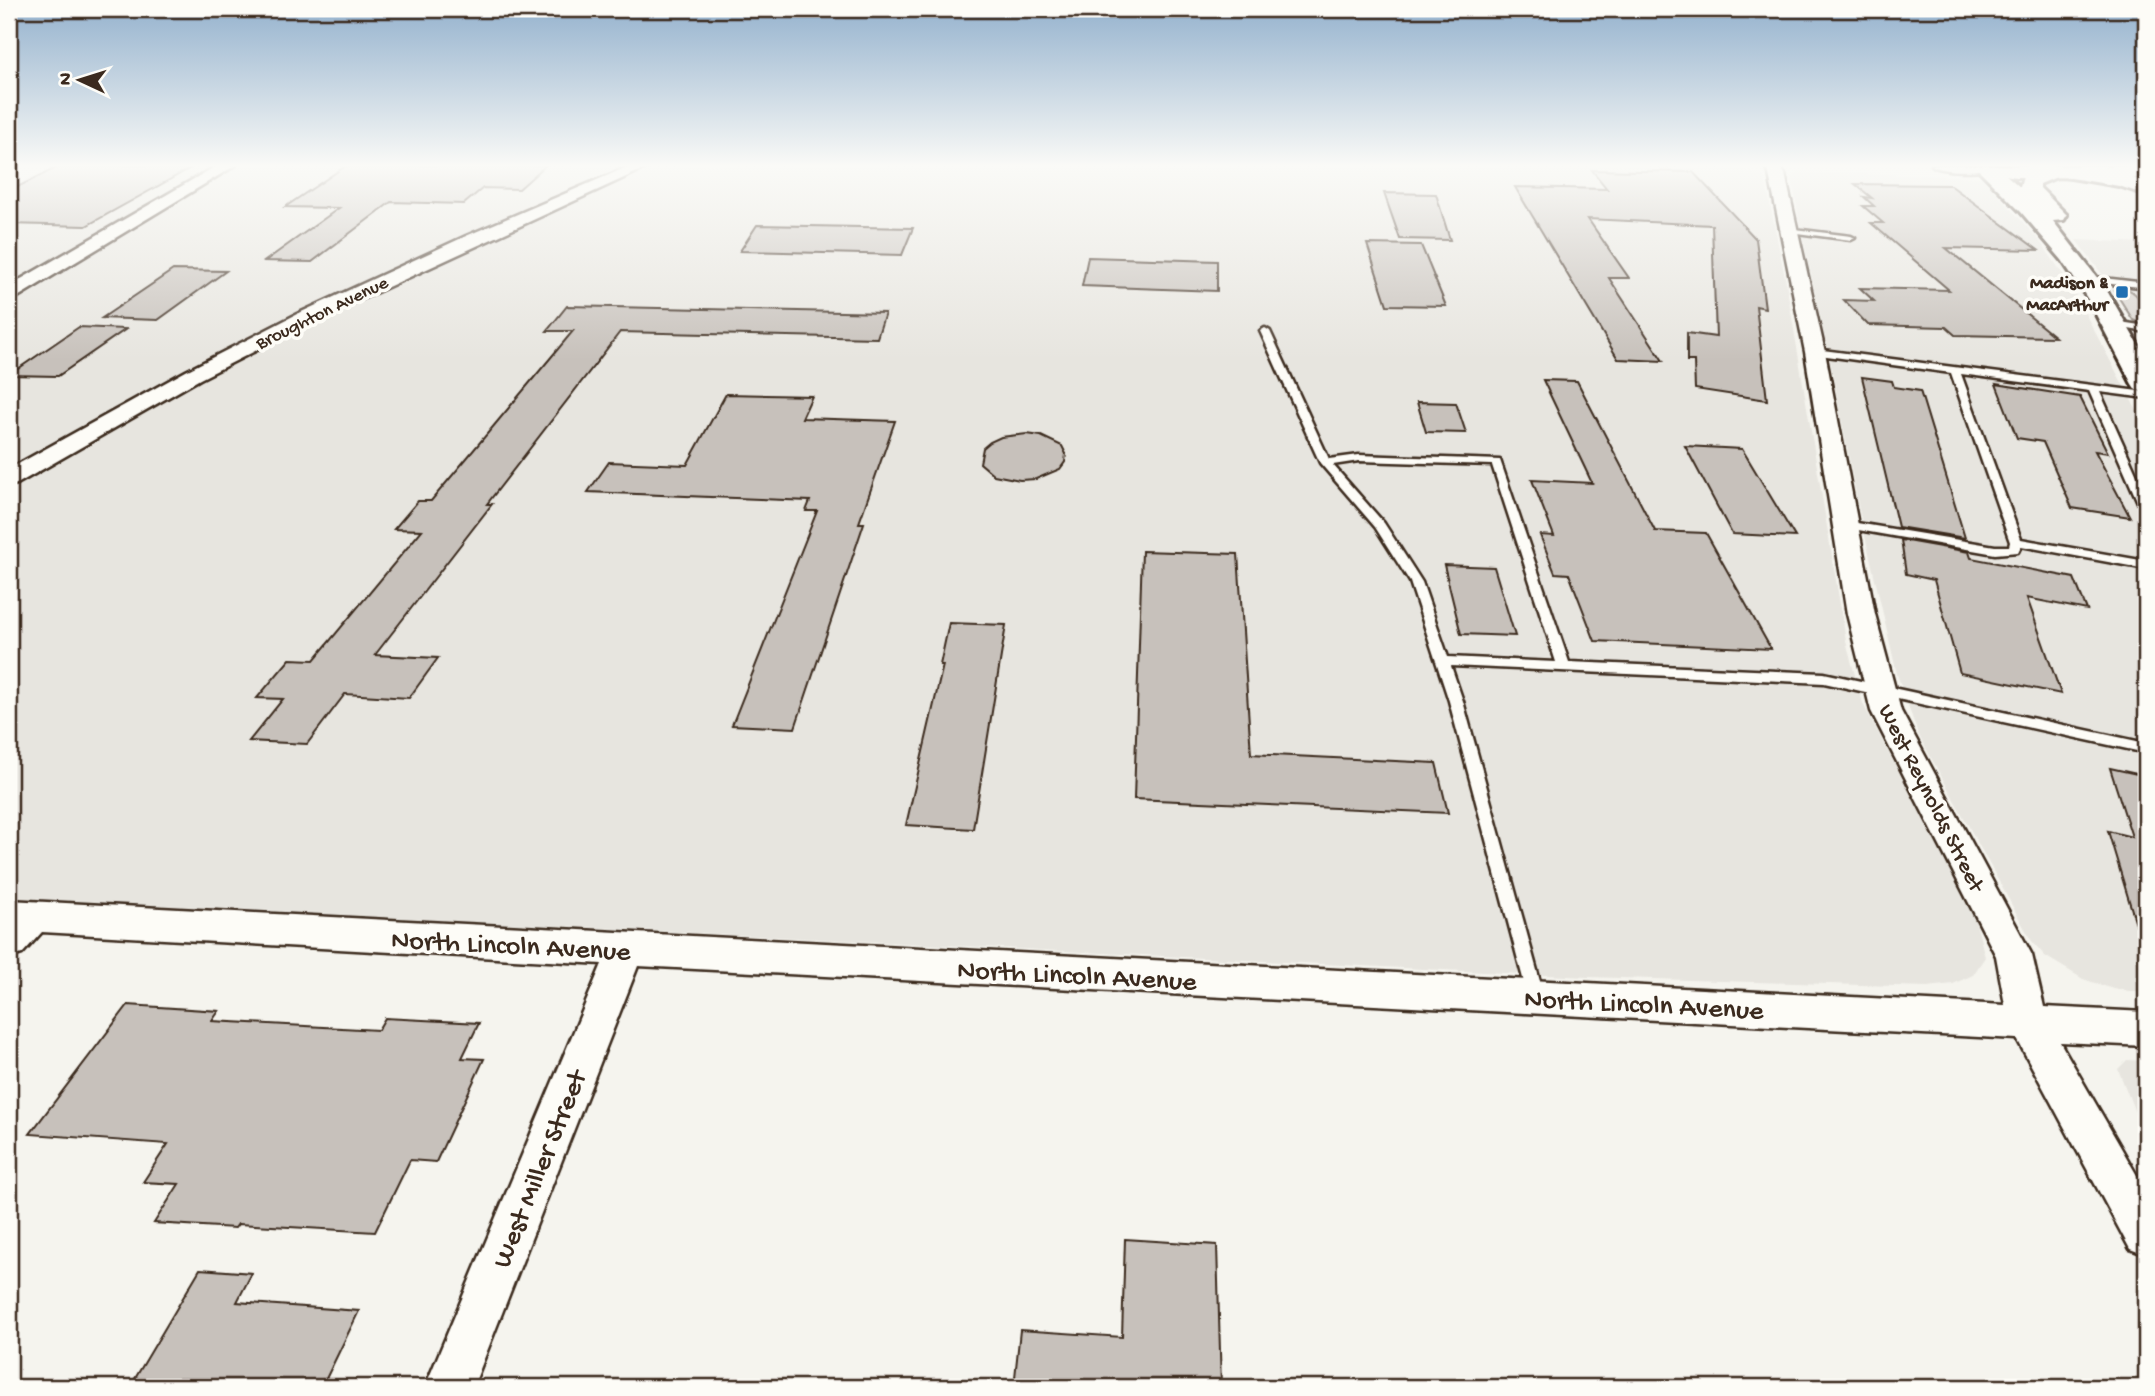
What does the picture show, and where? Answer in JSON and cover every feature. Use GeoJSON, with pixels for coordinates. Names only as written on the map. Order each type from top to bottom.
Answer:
{"type":"FeatureCollection","features":[{"type":"Feature","properties":{"kind":"main road"},"geometry":{"type":"LineString","coordinates":[[2048,230],[2086,279],[2146,384]]}},
{"type":"Feature","properties":{"kind":"main road"},"geometry":{"type":"LineString","coordinates":[[2065,230],[2065,250]]}},
{"type":"Feature","properties":{"kind":"street"},"geometry":{"type":"LineString","coordinates":[[9,294],[118,230]]}},
{"type":"Feature","properties":{"kind":"street","name":"Broughton Avenue"},"geometry":{"type":"LineString","coordinates":[[9,479],[194,375],[292,324],[492,230]]}},
{"type":"Feature","properties":{"kind":"street","name":"West Reynolds Street"},"geometry":{"type":"LineString","coordinates":[[1789,230],[1815,352],[1861,614],[1879,689],[1901,742],[2014,955],[2028,1023],[2146,1233]]}},
{"type":"Feature","properties":{"kind":"street"},"geometry":{"type":"LineString","coordinates":[[9,943],[21,915]]}},
{"type":"Feature","properties":{"kind":"street","name":"North Lincoln Avenue"},"geometry":{"type":"LineString","coordinates":[[21,915],[626,950],[2146,1029]]}},
{"type":"Feature","properties":{"kind":"street","name":"West Miller Street"},"geometry":{"type":"LineString","coordinates":[[449,1387],[626,950]]}},
{"type":"Feature","properties":{"kind":"lane"},"geometry":{"type":"LineString","coordinates":[[1790,230],[1851,238]]}},
{"type":"Feature","properties":{"kind":"lane"},"geometry":{"type":"LineString","coordinates":[[2086,279],[2145,287]]}},
{"type":"Feature","properties":{"kind":"lane"},"geometry":{"type":"LineString","coordinates":[[2114,324],[2146,329]]}},
{"type":"Feature","properties":{"kind":"lane"},"geometry":{"type":"LineString","coordinates":[[1265,331],[1325,463],[1380,525],[1416,582],[1457,701],[1535,996]]}},
{"type":"Feature","properties":{"kind":"lane"},"geometry":{"type":"LineString","coordinates":[[1815,352],[2146,395]]}},
{"type":"Feature","properties":{"kind":"lane"},"geometry":{"type":"LineString","coordinates":[[1845,524],[1995,550],[2014,549],[2016,542],[1955,370]]}},
{"type":"Feature","properties":{"kind":"lane"},"geometry":{"type":"LineString","coordinates":[[2093,388],[2146,507]]}},
{"type":"Feature","properties":{"kind":"lane"},"geometry":{"type":"LineString","coordinates":[[1325,463],[1359,458],[1496,462],[1564,666]]}},
{"type":"Feature","properties":{"kind":"lane"},"geometry":{"type":"LineString","coordinates":[[2016,542],[2146,565]]}},
{"type":"Feature","properties":{"kind":"lane"},"geometry":{"type":"LineString","coordinates":[[1443,661],[1824,678],[2146,748]]}},
{"type":"Feature","properties":{"kind":"shaded area"},"geometry":{"type":"Polygon","coordinates":[[[9,230],[478,230],[402,263],[167,381],[9,468],[9,230]]]}},
{"type":"Feature","properties":{"kind":"shaded area"},"geometry":{"type":"Polygon","coordinates":[[[503,230],[1775,230],[1847,646],[1863,704],[1974,915],[1985,957],[1973,975],[1953,984],[1928,987],[1587,977],[9,899],[9,486],[207,374],[503,230]]]}},
{"type":"Feature","properties":{"kind":"shaded area"},"geometry":{"type":"Polygon","coordinates":[[[1801,230],[2030,230],[2069,283],[2146,428],[2146,993],[2113,989],[2083,979],[2045,956],[2031,940],[1918,734],[1897,674],[1859,510],[1801,230]]]}},
{"type":"Feature","properties":{"kind":"shaded area"},"geometry":{"type":"Polygon","coordinates":[[[2076,240],[2146,243],[2146,344],[2102,274],[2076,240]]]}},
{"type":"Feature","properties":{"kind":"shaded area"},"geometry":{"type":"Polygon","coordinates":[[[2119,287],[2132,292],[2140,300],[2145,312],[2146,326],[2133,320],[2114,290],[2119,287]]]}},
{"type":"Feature","properties":{"kind":"shaded area"},"geometry":{"type":"Polygon","coordinates":[[[2127,1060],[2146,1061],[2146,1140],[2118,1069],[2127,1060]]]}},
{"type":"Feature","properties":{"kind":"building"},"geometry":{"type":"Polygon","coordinates":[[[308,230],[354,230],[312,262],[265,261],[308,230]]]}},
{"type":"Feature","properties":{"kind":"building"},"geometry":{"type":"Polygon","coordinates":[[[754,230],[912,230],[902,255],[740,251],[754,230]]]}},
{"type":"Feature","properties":{"kind":"building"},"geometry":{"type":"Polygon","coordinates":[[[1397,230],[1447,230],[1450,240],[1400,239],[1397,230]]]}},
{"type":"Feature","properties":{"kind":"building"},"geometry":{"type":"Polygon","coordinates":[[[1541,230],[1596,230],[1629,278],[1609,278],[1663,361],[1618,359],[1541,230]]]}},
{"type":"Feature","properties":{"kind":"building"},"geometry":{"type":"Polygon","coordinates":[[[1712,230],[1748,230],[1756,239],[1765,308],[1756,306],[1767,400],[1695,389],[1694,361],[1687,361],[1687,333],[1716,337],[1712,230]]]}},
{"type":"Feature","properties":{"kind":"building"},"geometry":{"type":"Polygon","coordinates":[[[1879,230],[2011,230],[2038,250],[1946,248],[2055,337],[1955,335],[1946,327],[1868,325],[1844,300],[1874,301],[1860,288],[1949,290],[1879,230]]]}},
{"type":"Feature","properties":{"kind":"building"},"geometry":{"type":"Polygon","coordinates":[[[1367,244],[1421,245],[1446,306],[1387,305],[1367,244]]]}},
{"type":"Feature","properties":{"kind":"building"},"geometry":{"type":"Polygon","coordinates":[[[1088,257],[1217,261],[1217,291],[1082,286],[1088,257]]]}},
{"type":"Feature","properties":{"kind":"building"},"geometry":{"type":"Polygon","coordinates":[[[173,270],[226,271],[158,320],[102,318],[173,270]]]}},
{"type":"Feature","properties":{"kind":"building"},"geometry":{"type":"Polygon","coordinates":[[[567,306],[885,313],[877,338],[620,332],[375,655],[438,658],[409,698],[345,694],[307,744],[249,741],[283,699],[257,698],[290,659],[314,660],[422,530],[394,529],[418,501],[431,501],[573,331],[547,331],[567,306]]]}},
{"type":"Feature","properties":{"kind":"building"},"geometry":{"type":"Polygon","coordinates":[[[79,327],[126,329],[58,376],[9,375],[79,327]]]}},
{"type":"Feature","properties":{"kind":"building"},"geometry":{"type":"Polygon","coordinates":[[[1862,377],[1892,381],[1894,387],[1920,391],[1965,538],[1898,527],[1862,377]]]}},
{"type":"Feature","properties":{"kind":"building"},"geometry":{"type":"Polygon","coordinates":[[[1543,380],[1577,381],[1655,531],[1706,533],[1771,649],[1595,641],[1569,574],[1555,573],[1540,535],[1554,536],[1532,480],[1592,483],[1543,380]]]}},
{"type":"Feature","properties":{"kind":"building"},"geometry":{"type":"Polygon","coordinates":[[[1996,384],[2080,397],[2108,453],[2095,451],[2130,517],[2072,508],[2043,442],[2017,438],[1996,384]]]}},
{"type":"Feature","properties":{"kind":"building"},"geometry":{"type":"Polygon","coordinates":[[[726,394],[812,396],[802,418],[895,421],[859,523],[864,523],[795,728],[732,725],[817,511],[806,511],[810,501],[588,492],[609,462],[687,465],[726,394]]]}},
{"type":"Feature","properties":{"kind":"building"},"geometry":{"type":"Polygon","coordinates":[[[1417,402],[1456,403],[1466,433],[1426,432],[1417,402]]]}},
{"type":"Feature","properties":{"kind":"building"},"geometry":{"type":"Polygon","coordinates":[[[1027,434],[1041,436],[1062,446],[1066,454],[1060,469],[1036,479],[1020,480],[994,475],[980,463],[983,448],[990,442],[1001,437],[1027,434]]]}},
{"type":"Feature","properties":{"kind":"building"},"geometry":{"type":"Polygon","coordinates":[[[1685,446],[1742,449],[1795,537],[1732,534],[1685,446]]]}},
{"type":"Feature","properties":{"kind":"building"},"geometry":{"type":"Polygon","coordinates":[[[1901,540],[1969,552],[1971,558],[2074,578],[2087,610],[2027,598],[2061,694],[1960,673],[1934,580],[1906,574],[1901,540]]]}},
{"type":"Feature","properties":{"kind":"building"},"geometry":{"type":"Polygon","coordinates":[[[1142,551],[1238,554],[1251,754],[1436,763],[1448,813],[1134,799],[1142,551]]]}},
{"type":"Feature","properties":{"kind":"building"},"geometry":{"type":"Polygon","coordinates":[[[1444,565],[1494,567],[1515,636],[1461,634],[1444,565]]]}},
{"type":"Feature","properties":{"kind":"building"},"geometry":{"type":"Polygon","coordinates":[[[949,623],[1006,625],[973,829],[906,825],[943,665],[940,665],[949,623]]]}},
{"type":"Feature","properties":{"kind":"building"},"geometry":{"type":"Polygon","coordinates":[[[2110,768],[2146,776],[2146,936],[2140,937],[2108,831],[2132,837],[2110,768]]]}},
{"type":"Feature","properties":{"kind":"building"},"geometry":{"type":"Polygon","coordinates":[[[128,1005],[219,1011],[212,1021],[378,1030],[385,1018],[479,1023],[462,1058],[484,1059],[436,1162],[410,1160],[375,1232],[238,1224],[235,1228],[154,1223],[179,1184],[143,1182],[168,1144],[30,1134],[128,1005]]]}},
{"type":"Feature","properties":{"kind":"building"},"geometry":{"type":"Polygon","coordinates":[[[1125,1239],[1217,1245],[1221,1387],[1014,1387],[1020,1330],[1122,1337],[1125,1239]]]}},
{"type":"Feature","properties":{"kind":"building"},"geometry":{"type":"Polygon","coordinates":[[[200,1269],[252,1273],[237,1302],[359,1311],[322,1387],[130,1387],[200,1269]]]}},
{"type":"Feature","properties":{"kind":"place","name":"Madison & MacArthur"},"geometry":{"type":"Point","coordinates":[2122,292]}}]}
